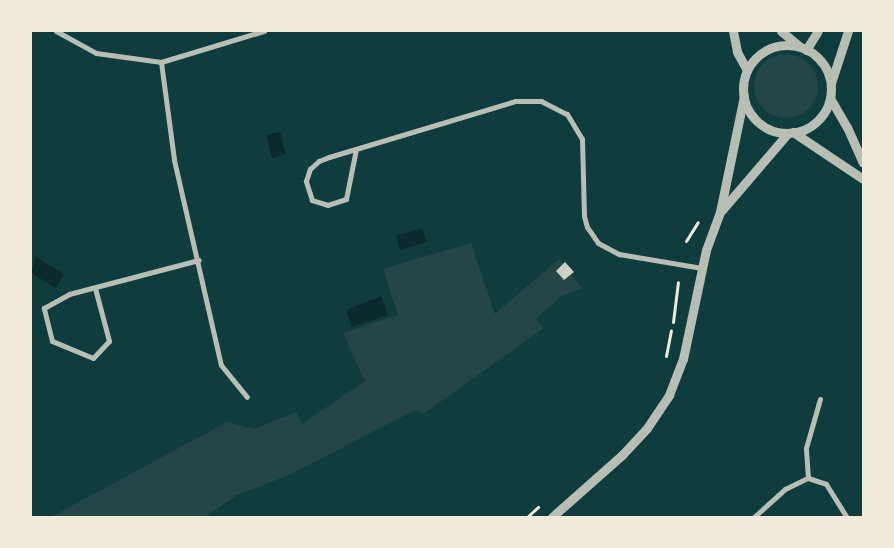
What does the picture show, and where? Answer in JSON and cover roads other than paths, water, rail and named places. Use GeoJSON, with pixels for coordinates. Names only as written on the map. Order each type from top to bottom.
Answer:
{"type":"FeatureCollection","features":[{"type":"Feature","properties":{"kind":"street"},"geometry":{"type":"LineString","coordinates":[[56,31],[96,53],[161,62],[264,31]]}},
{"type":"Feature","properties":{"kind":"street"},"geometry":{"type":"LineString","coordinates":[[733,31],[737,52],[747,70]]}},
{"type":"Feature","properties":{"kind":"street"},"geometry":{"type":"LineString","coordinates":[[781,31],[821,61],[831,85]]}},
{"type":"Feature","properties":{"kind":"street"},"geometry":{"type":"LineString","coordinates":[[803,48],[818,31]]}},
{"type":"Feature","properties":{"kind":"street"},"geometry":{"type":"LineString","coordinates":[[744,96],[749,111],[760,123],[773,130],[790,132],[810,126],[823,114],[830,98],[831,85],[848,31]]}},
{"type":"Feature","properties":{"kind":"street"},"geometry":{"type":"LineString","coordinates":[[552,517],[622,455],[647,428],[669,395],[683,359],[702,268],[720,212],[744,96],[747,70],[756,57],[769,49],[784,45],[803,48]]}},
{"type":"Feature","properties":{"kind":"street"},"geometry":{"type":"LineString","coordinates":[[161,62],[174,160],[221,365],[247,397]]}},
{"type":"Feature","properties":{"kind":"street"},"geometry":{"type":"LineString","coordinates":[[830,98],[847,127],[863,163]]}},
{"type":"Feature","properties":{"kind":"street"},"geometry":{"type":"LineString","coordinates":[[356,149],[346,199],[328,205],[312,200],[306,181],[310,169],[319,161],[356,149],[516,101],[541,101],[567,114],[582,138],[584,216],[587,227],[598,243],[619,254],[702,268]]}},
{"type":"Feature","properties":{"kind":"street"},"geometry":{"type":"LineString","coordinates":[[790,132],[863,179]]}},
{"type":"Feature","properties":{"kind":"street"},"geometry":{"type":"LineString","coordinates":[[720,212],[790,132]]}},
{"type":"Feature","properties":{"kind":"street"},"geometry":{"type":"LineString","coordinates":[[95,288],[109,341],[93,358],[52,341],[44,308],[69,294],[198,260]]}},
{"type":"Feature","properties":{"kind":"street"},"geometry":{"type":"LineString","coordinates":[[808,478],[806,448],[820,399]]}},
{"type":"Feature","properties":{"kind":"street"},"geometry":{"type":"LineString","coordinates":[[754,517],[785,489],[808,478],[826,484],[847,517]]}}]}
